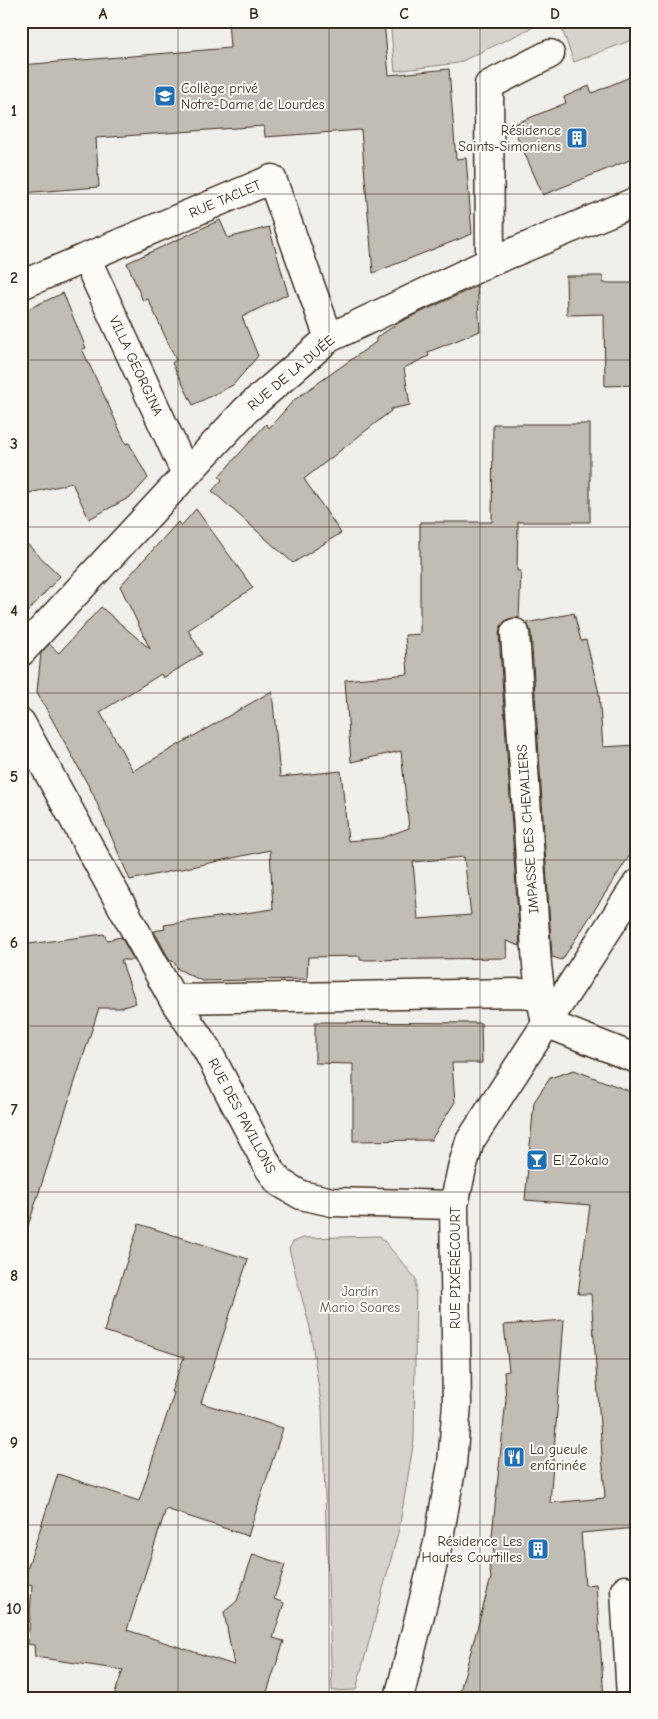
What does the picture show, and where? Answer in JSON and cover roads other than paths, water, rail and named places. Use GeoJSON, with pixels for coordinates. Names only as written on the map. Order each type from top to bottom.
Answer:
{"type":"FeatureCollection","features":[{"type":"Feature","properties":{"kind":"street"},"geometry":{"type":"LineString","coordinates":[[490,262],[489,85],[550,54]]}},
{"type":"Feature","properties":{"kind":"street","name":"RUE TACLET"},"geometry":{"type":"LineString","coordinates":[[21,284],[272,179],[329,338]]}},
{"type":"Feature","properties":{"kind":"street","name":"RUE DE LA DUÉE"},"geometry":{"type":"LineString","coordinates":[[21,652],[246,410],[329,338],[490,262],[637,201]]}},
{"type":"Feature","properties":{"kind":"street","name":"VILLA GEORGINA"},"geometry":{"type":"LineString","coordinates":[[86,258],[186,474]]}},
{"type":"Feature","properties":{"kind":"street","name":"IMPASSE DES CHEVALIERS"},"geometry":{"type":"LineString","coordinates":[[514,633],[537,965],[544,1011]]}},
{"type":"Feature","properties":{"kind":"street","name":"RUE DES PAVILLONS"},"geometry":{"type":"LineString","coordinates":[[21,723],[173,999],[206,1048],[269,1168],[279,1182],[300,1195],[332,1202],[454,1205]]}},
{"type":"Feature","properties":{"kind":"street","name":"RUE PIXÉRÉCOURT"},"geometry":{"type":"LineString","coordinates":[[399,1698],[438,1543],[452,1464],[457,1404],[454,1205],[462,1168],[470,1141],[544,1011],[637,884]]}},
{"type":"Feature","properties":{"kind":"street"},"geometry":{"type":"LineString","coordinates":[[173,999],[522,993],[544,1011],[637,1060]]}},
{"type":"Feature","properties":{"kind":"street"},"geometry":{"type":"LineString","coordinates":[[625,1590],[631,1698]]}},
{"type":"Feature","properties":{"kind":"place","name":"Collège privé Notre-Dame de Lourdes"},"geometry":{"type":"Point","coordinates":[165,96]}},
{"type":"Feature","properties":{"kind":"place","name":"Résidence Saints-Simoniens"},"geometry":{"type":"Point","coordinates":[577,138]}},
{"type":"Feature","properties":{"kind":"place","name":"El Zokalo"},"geometry":{"type":"Point","coordinates":[537,1160]}},
{"type":"Feature","properties":{"kind":"place","name":"La gueule enfarinée"},"geometry":{"type":"Point","coordinates":[514,1457]}},
{"type":"Feature","properties":{"kind":"place","name":"Résidence Les Hautes Courtilles"},"geometry":{"type":"Point","coordinates":[538,1549]}},
{"type":"Feature","properties":{"kind":"park label","name":"Jardin Mario Soares"},"geometry":{"type":"Point","coordinates":[360,1299]}}]}
